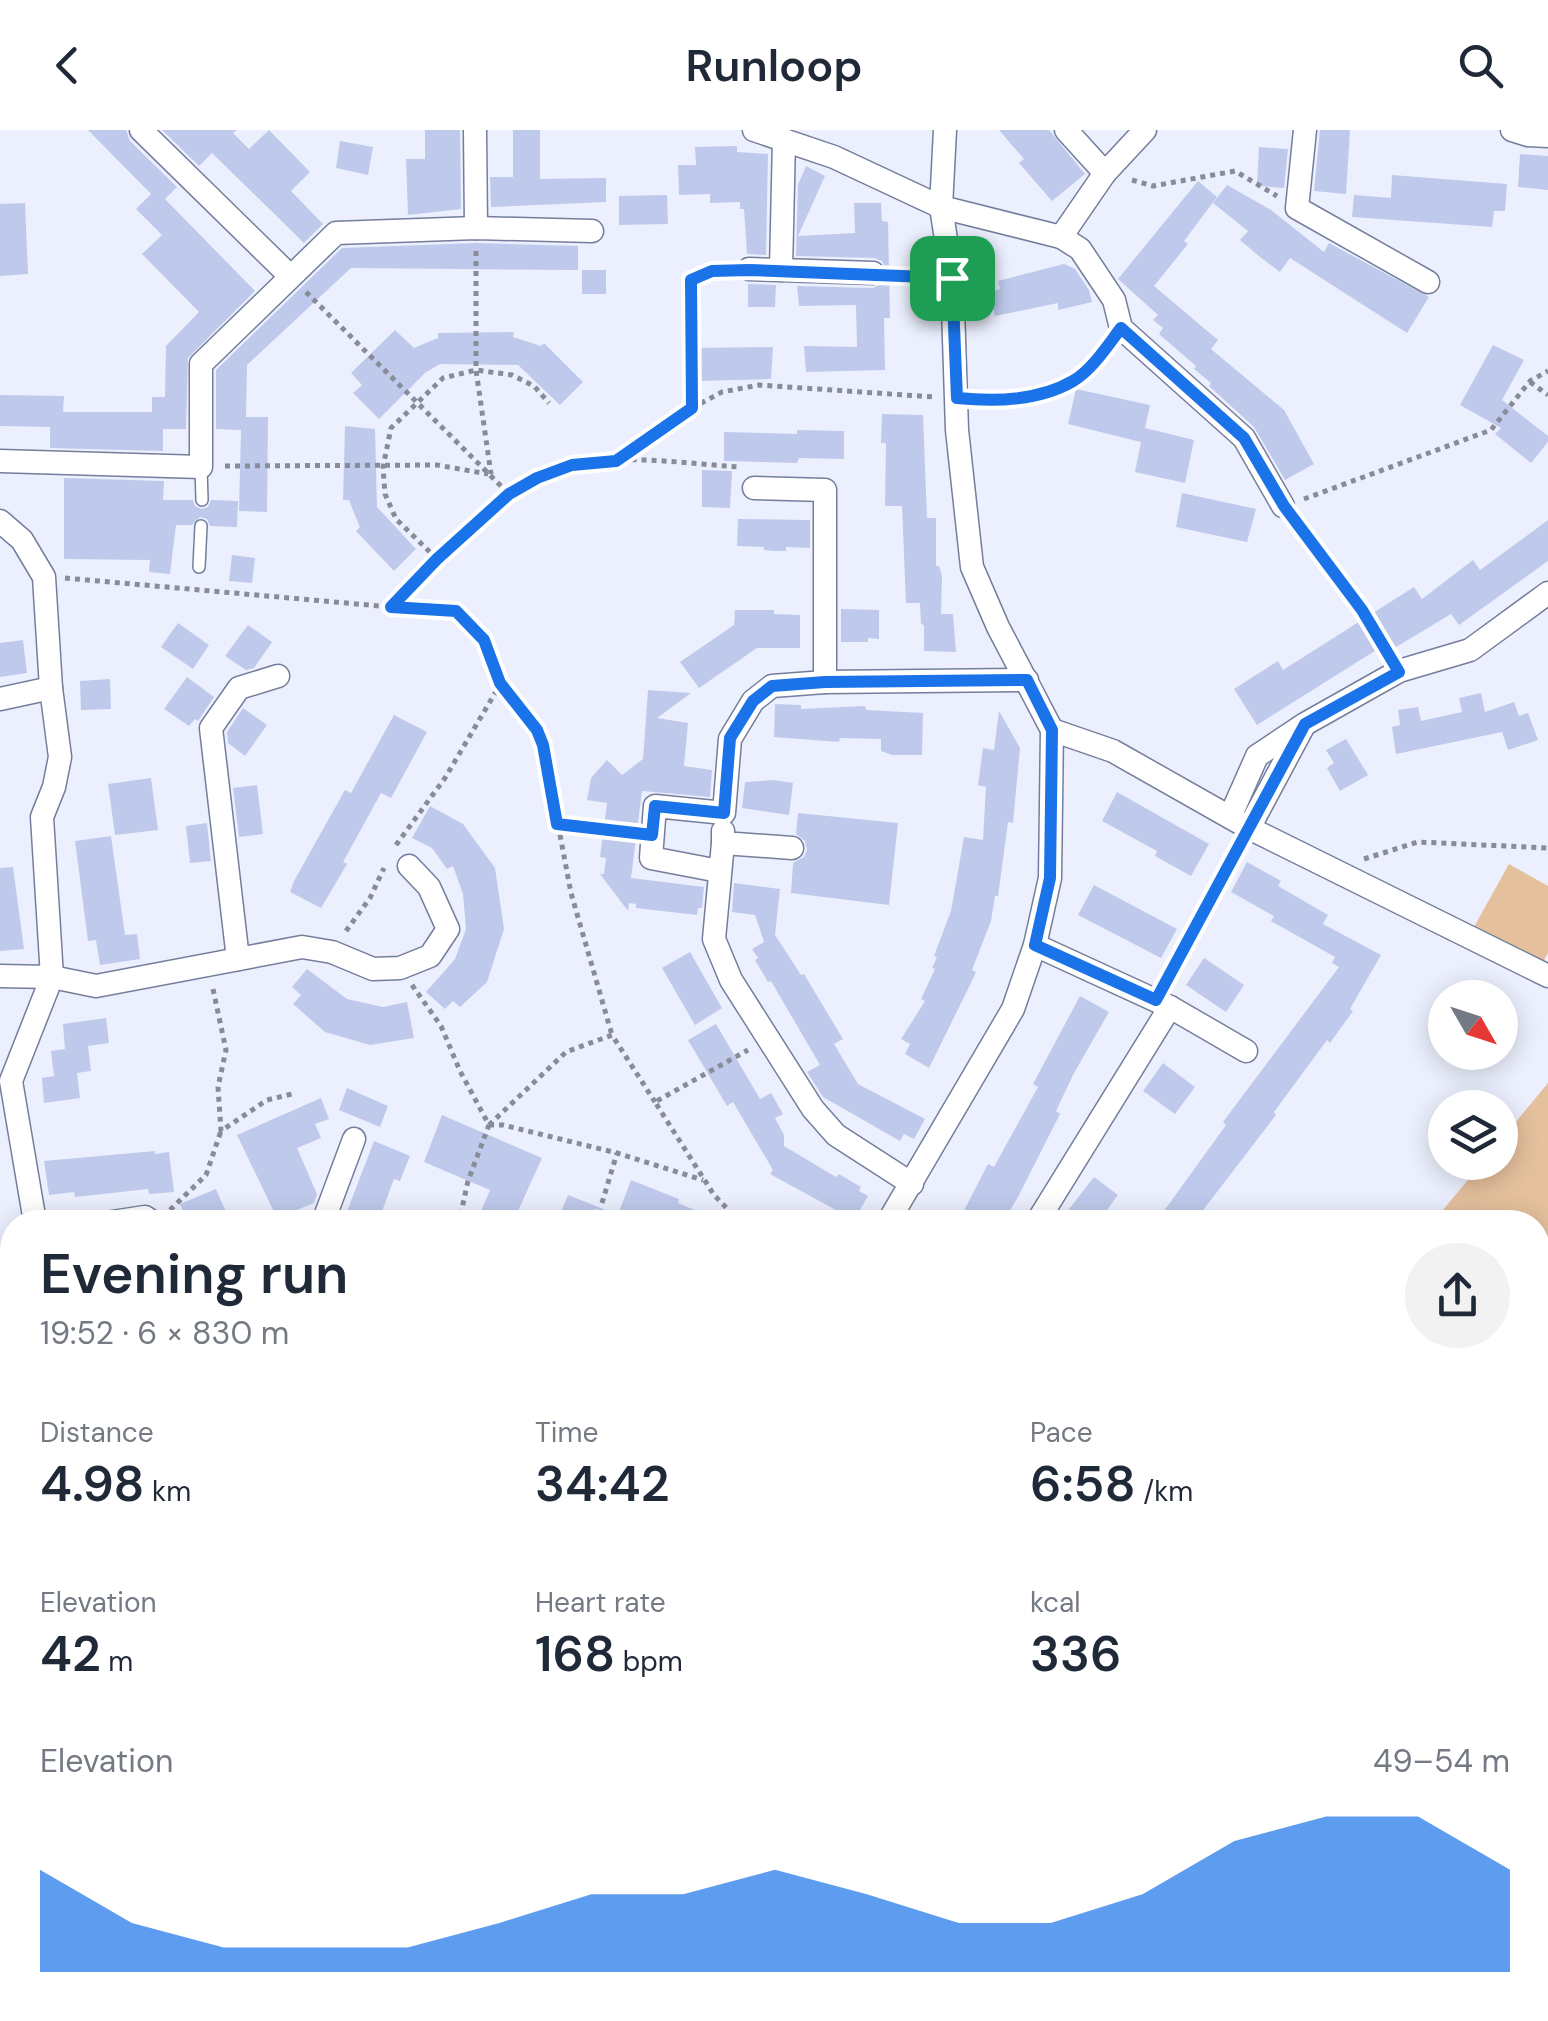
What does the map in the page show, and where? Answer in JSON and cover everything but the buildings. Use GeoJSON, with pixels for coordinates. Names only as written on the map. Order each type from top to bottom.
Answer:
{"type":"FeatureCollection","features":[{"type":"Feature","properties":{"kind":"street"},"geometry":{"type":"LineString","coordinates":[[141,130],[290,276]]}},
{"type":"Feature","properties":{"kind":"street"},"geometry":{"type":"LineString","coordinates":[[476,130],[476,228]]}},
{"type":"Feature","properties":{"kind":"street"},"geometry":{"type":"LineString","coordinates":[[754,130],[834,158],[941,207],[1061,237],[1080,248],[1114,300],[1121,328],[1244,438],[1284,506]]}},
{"type":"Feature","properties":{"kind":"street"},"geometry":{"type":"LineString","coordinates":[[896,1210],[1013,1009],[1035,945],[1050,878],[1052,730],[998,627],[972,566],[957,430],[952,278],[941,207],[945,130]]}},
{"type":"Feature","properties":{"kind":"street"},"geometry":{"type":"LineString","coordinates":[[1066,130],[1105,173]]}},
{"type":"Feature","properties":{"kind":"street"},"geometry":{"type":"LineString","coordinates":[[1061,237],[1105,173],[1146,130]]}},
{"type":"Feature","properties":{"kind":"street"},"geometry":{"type":"LineString","coordinates":[[1305,130],[1297,208],[1428,282]]}},
{"type":"Feature","properties":{"kind":"street"},"geometry":{"type":"LineString","coordinates":[[1512,130],[1548,136]]}},
{"type":"Feature","properties":{"kind":"street"},"geometry":{"type":"LineString","coordinates":[[780,270],[784,140]]}},
{"type":"Feature","properties":{"kind":"street"},"geometry":{"type":"LineString","coordinates":[[0,462],[201,467],[201,364],[336,233],[476,228],[592,231]]}},
{"type":"Feature","properties":{"kind":"street"},"geometry":{"type":"LineString","coordinates":[[749,270],[873,273]]}},
{"type":"Feature","properties":{"kind":"street"},"geometry":{"type":"LineString","coordinates":[[754,488],[825,490],[825,682]]}},
{"type":"Feature","properties":{"kind":"street"},"geometry":{"type":"LineString","coordinates":[[0,521],[22,540],[44,577],[60,757],[42,817],[52,977],[12,1081],[33,1210]]}},
{"type":"Feature","properties":{"kind":"street"},"geometry":{"type":"LineString","coordinates":[[1240,823],[1305,724],[1399,672],[1470,650],[1548,593]]}},
{"type":"Feature","properties":{"kind":"street"},"geometry":{"type":"LineString","coordinates":[[238,959],[211,728],[239,688],[278,676]]}},
{"type":"Feature","properties":{"kind":"street"},"geometry":{"type":"LineString","coordinates":[[912,1184],[836,1135],[813,1109],[731,980],[714,939],[730,738],[753,701],[772,686],[1027,680]]}},
{"type":"Feature","properties":{"kind":"street"},"geometry":{"type":"LineString","coordinates":[[0,699],[51,688]]}},
{"type":"Feature","properties":{"kind":"street"},"geometry":{"type":"LineString","coordinates":[[1052,730],[1113,751],[1240,823],[1548,976]]}},
{"type":"Feature","properties":{"kind":"street"},"geometry":{"type":"LineString","coordinates":[[719,871],[651,858],[652,835],[655,806],[724,813]]}},
{"type":"Feature","properties":{"kind":"street"},"geometry":{"type":"LineString","coordinates":[[723,843],[792,848]]}},
{"type":"Feature","properties":{"kind":"street"},"geometry":{"type":"LineString","coordinates":[[0,976],[52,977],[96,986],[302,947],[332,952],[373,969],[400,968],[430,956],[448,930],[428,888],[398,864]]}},
{"type":"Feature","properties":{"kind":"street"},"geometry":{"type":"LineString","coordinates":[[1035,945],[1163,1004],[1246,1051]]}},
{"type":"Feature","properties":{"kind":"street"},"geometry":{"type":"LineString","coordinates":[[1044,1210],[1163,1004]]}},
{"type":"Feature","properties":{"kind":"street"},"geometry":{"type":"LineString","coordinates":[[327,1210],[354,1139]]}},
{"type":"Feature","properties":{"kind":"lane"},"geometry":{"type":"LineString","coordinates":[[201,467],[202,500]]}},
{"type":"Feature","properties":{"kind":"lane"},"geometry":{"type":"LineString","coordinates":[[198,567],[201,526]]}},
{"type":"Feature","properties":{"kind":"path"},"geometry":{"type":"LineString","coordinates":[[1105,173],[1153,186],[1235,171],[1297,208]]}},
{"type":"Feature","properties":{"kind":"path"},"geometry":{"type":"LineString","coordinates":[[476,228],[476,370],[491,475]]}},
{"type":"Feature","properties":{"kind":"path"},"geometry":{"type":"LineString","coordinates":[[692,408],[691,280],[712,271],[749,270]]}},
{"type":"Feature","properties":{"kind":"path"},"geometry":{"type":"LineString","coordinates":[[873,273],[952,278]]}},
{"type":"Feature","properties":{"kind":"path"},"geometry":{"type":"LineString","coordinates":[[290,276],[509,494]]}},
{"type":"Feature","properties":{"kind":"path"},"geometry":{"type":"LineString","coordinates":[[616,461],[722,392],[760,385],[985,401],[1035,396],[1076,380],[1121,328]]}},
{"type":"Feature","properties":{"kind":"path"},"geometry":{"type":"LineString","coordinates":[[437,559],[396,519],[385,494],[382,467],[391,428],[442,378],[476,370],[512,376],[534,386],[550,403]]}},
{"type":"Feature","properties":{"kind":"path"},"geometry":{"type":"LineString","coordinates":[[1399,672],[1362,610],[1284,506],[1491,430],[1530,381],[1548,372]]}},
{"type":"Feature","properties":{"kind":"path"},"geometry":{"type":"LineString","coordinates":[[1530,381],[1548,395]]}},
{"type":"Feature","properties":{"kind":"path"},"geometry":{"type":"LineString","coordinates":[[391,607],[509,494],[572,465],[616,461],[750,467],[754,488]]}},
{"type":"Feature","properties":{"kind":"path"},"geometry":{"type":"LineString","coordinates":[[201,467],[437,466],[491,475]]}},
{"type":"Feature","properties":{"kind":"path"},"geometry":{"type":"LineString","coordinates":[[44,577],[456,611],[484,640],[500,683],[537,730],[543,745],[571,892],[612,1035],[704,1181],[729,1210]]}},
{"type":"Feature","properties":{"kind":"path"},"geometry":{"type":"LineString","coordinates":[[396,845],[444,778],[500,683]]}},
{"type":"Feature","properties":{"kind":"path"},"geometry":{"type":"LineString","coordinates":[[1163,1004],[1240,823]]}},
{"type":"Feature","properties":{"kind":"path"},"geometry":{"type":"LineString","coordinates":[[557,824],[652,835]]}},
{"type":"Feature","properties":{"kind":"path"},"geometry":{"type":"LineString","coordinates":[[1332,870],[1418,842],[1548,848]]}},
{"type":"Feature","properties":{"kind":"path"},"geometry":{"type":"LineString","coordinates":[[332,952],[398,864]]}},
{"type":"Feature","properties":{"kind":"path"},"geometry":{"type":"LineString","coordinates":[[168,1210],[206,1175],[221,1131],[218,1086],[226,1050],[209,966]]}},
{"type":"Feature","properties":{"kind":"path"},"geometry":{"type":"LineString","coordinates":[[400,968],[441,1026],[488,1125]]}},
{"type":"Feature","properties":{"kind":"path"},"geometry":{"type":"LineString","coordinates":[[462,1210],[488,1125],[566,1052],[612,1035]]}},
{"type":"Feature","properties":{"kind":"path"},"geometry":{"type":"LineString","coordinates":[[654,1102],[768,1038]]}},
{"type":"Feature","properties":{"kind":"path"},"geometry":{"type":"LineString","coordinates":[[221,1131],[266,1100],[296,1093]]}},
{"type":"Feature","properties":{"kind":"path"},"geometry":{"type":"LineString","coordinates":[[488,1125],[503,1125],[617,1153],[704,1181]]}},
{"type":"Feature","properties":{"kind":"path"},"geometry":{"type":"LineString","coordinates":[[599,1210],[617,1153]]}},
{"type":"Feature","properties":{"kind":"shaded area"},"geometry":{"type":"Polygon","coordinates":[[[1509,864],[1548,886],[1548,953],[1542,964],[1474,927],[1509,864]]]}},
{"type":"Feature","properties":{"kind":"shaded area"},"geometry":{"type":"Polygon","coordinates":[[[1548,1083],[1548,1210],[1443,1210],[1468,1180],[1518,1180],[1518,1119],[1548,1083]]]}},
{"type":"Feature","properties":{"kind":"route"},"geometry":{"type":"LineString","coordinates":[[749,270],[952,278],[957,398],[985,401],[1035,396],[1076,380],[1121,328],[1244,438],[1284,506],[1362,610],[1399,672],[1305,724],[1156,1000],[1035,945],[1050,878],[1052,730],[1027,680],[772,686],[753,701],[730,738],[724,813],[655,806],[652,835],[557,824],[543,745],[537,730],[500,683],[484,640],[456,611],[391,607],[509,494],[572,465],[616,461],[692,408],[691,280],[712,271],[749,270]]}}]}
